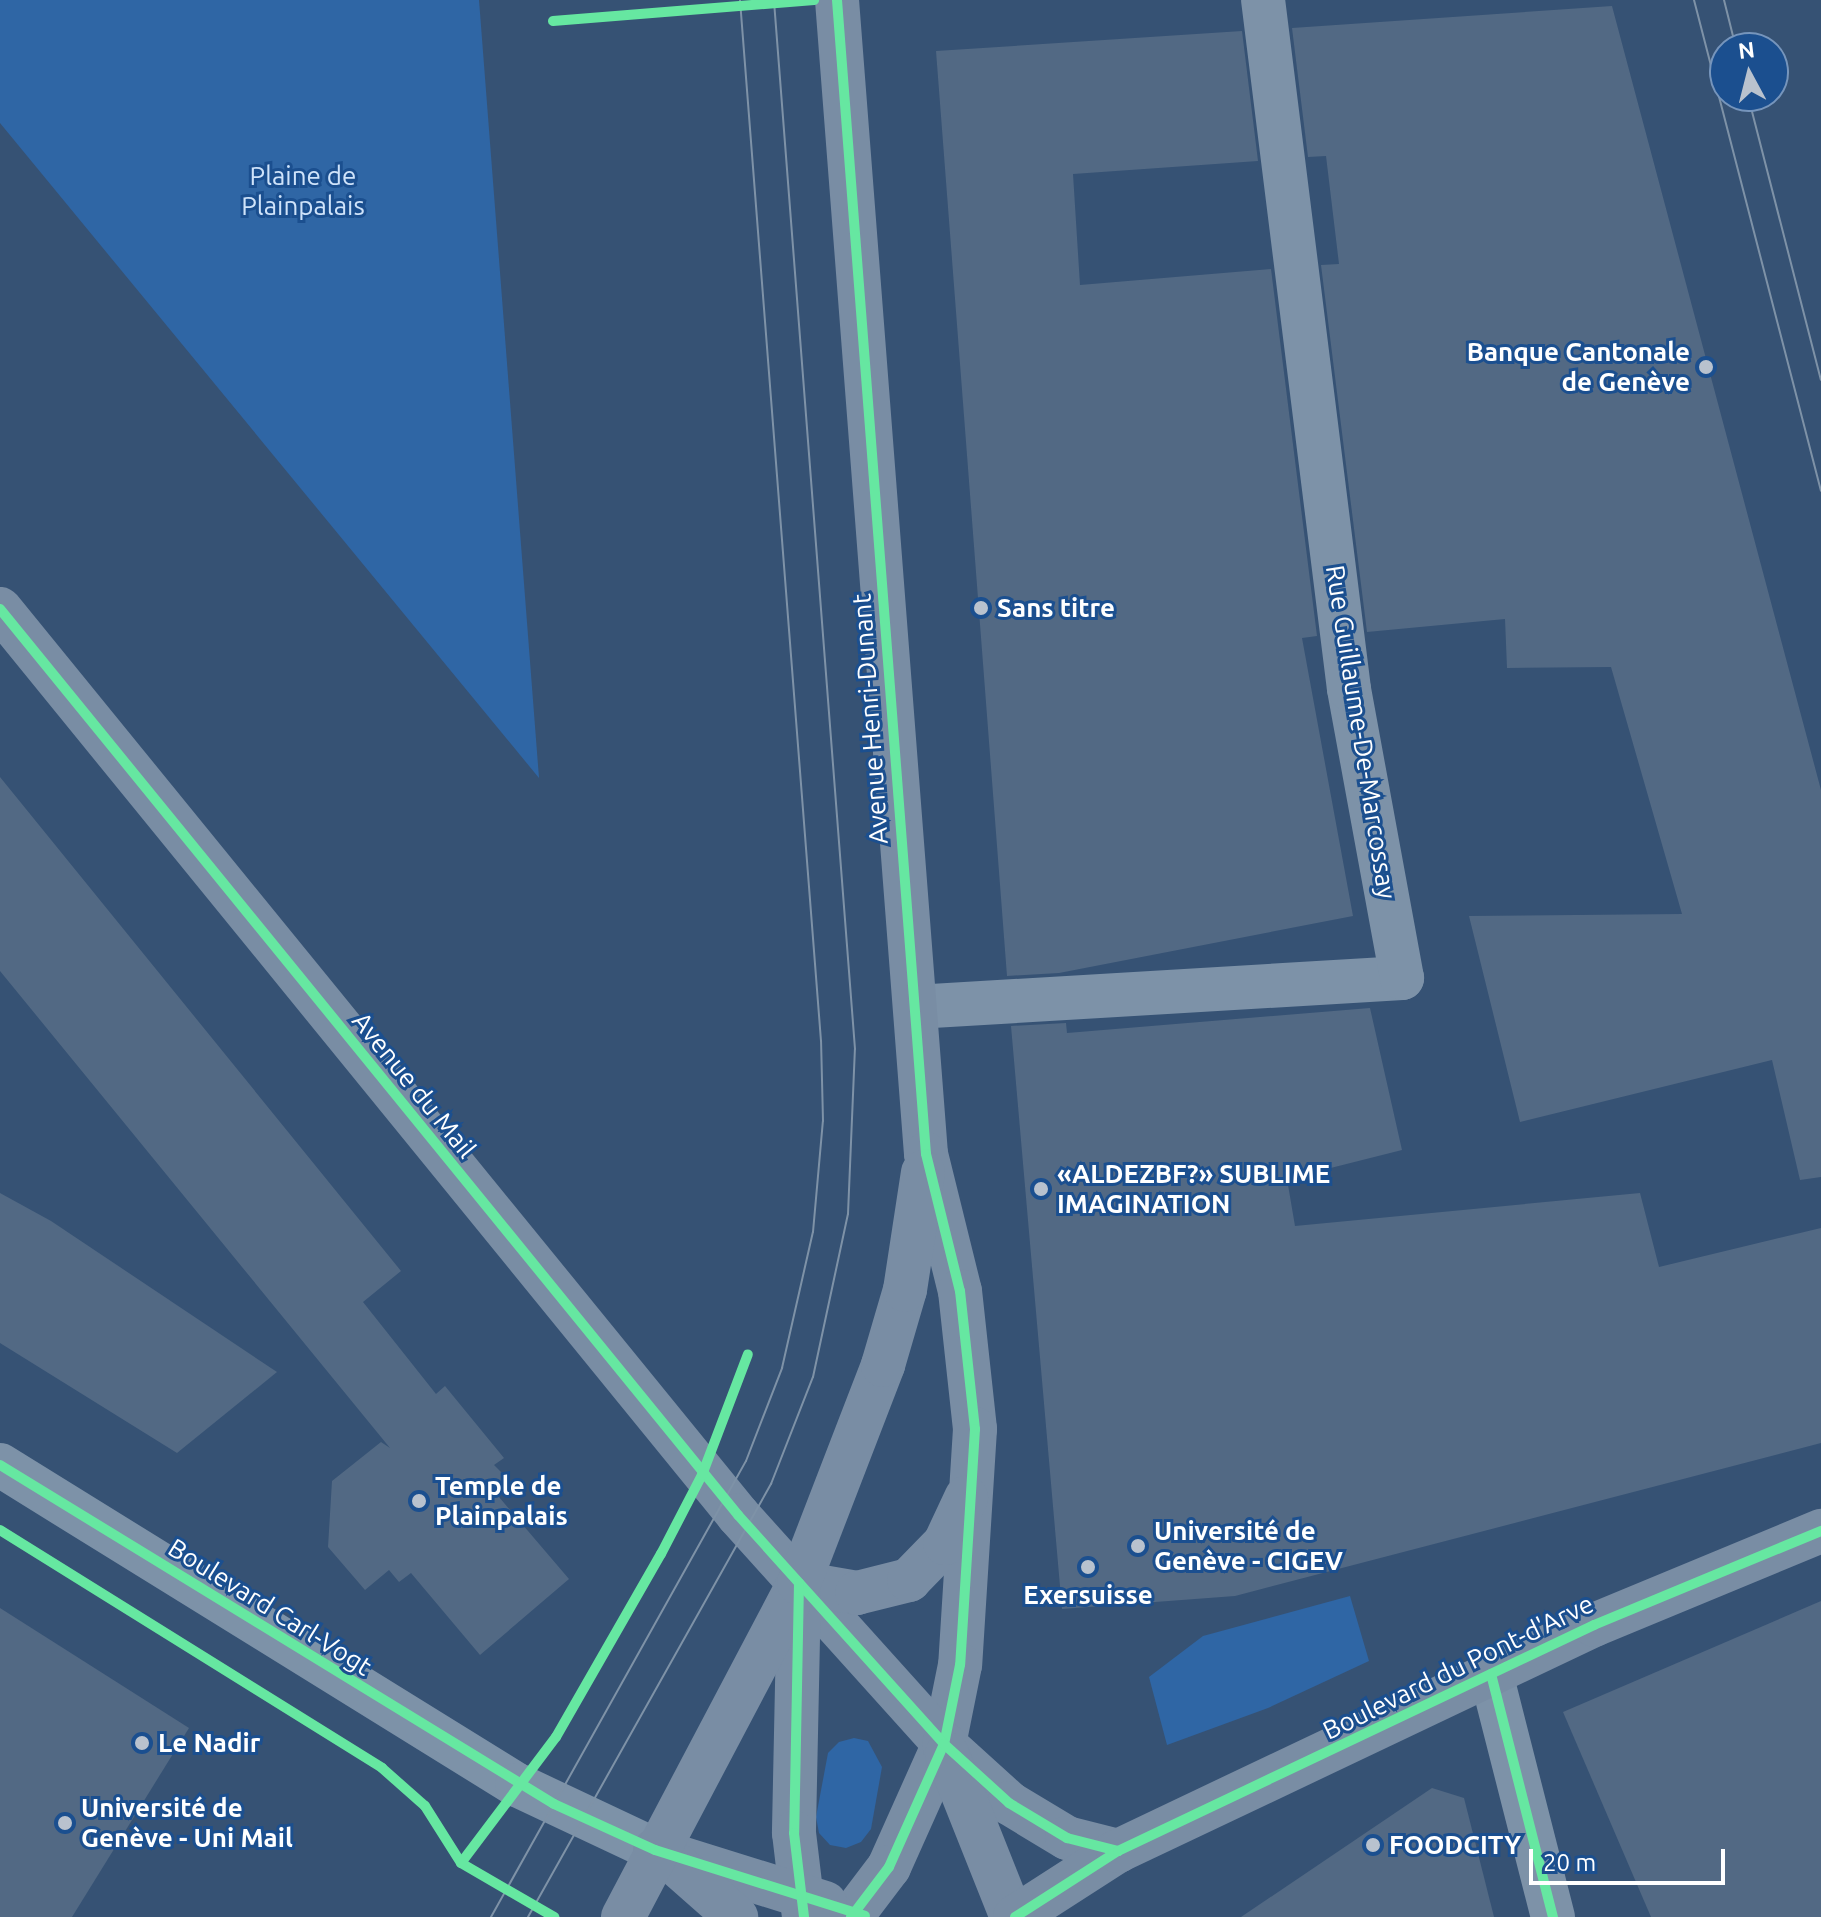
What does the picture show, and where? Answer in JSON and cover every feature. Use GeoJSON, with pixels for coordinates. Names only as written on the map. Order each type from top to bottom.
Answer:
{"type":"FeatureCollection","features":[{"type":"Feature","properties":{"kind":"main road","name":"Avenue Henri-Dunant"},"geometry":{"type":"LineString","coordinates":[[837,0],[926,1154],[960,1291],[975,1429],[960,1665],[944,1744],[915,1818],[859,1916]]}},
{"type":"Feature","properties":{"kind":"main road","name":"Avenue du Mail"},"geometry":{"type":"LineString","coordinates":[[0,609],[629,1388],[944,1744]]}},
{"type":"Feature","properties":{"kind":"main road","name":"Avenue Henri-Dunant"},"geometry":{"type":"LineString","coordinates":[[799,1583],[872,1396],[905,1290],[926,1154]]}},
{"type":"Feature","properties":{"kind":"main road"},"geometry":{"type":"LineString","coordinates":[[799,1583],[857,1593],[909,1580],[945,1543],[974,1480]]}},
{"type":"Feature","properties":{"kind":"main road","name":"Boulevard du Pont-d'Arve"},"geometry":{"type":"LineString","coordinates":[[1014,1917],[1118,1851],[1491,1674],[1821,1531]]}},
{"type":"Feature","properties":{"kind":"main road"},"geometry":{"type":"LineString","coordinates":[[623,1917],[655,1850],[799,1583]]}},
{"type":"Feature","properties":{"kind":"main road"},"geometry":{"type":"LineString","coordinates":[[799,1583],[794,1833],[801,1906]]}},
{"type":"Feature","properties":{"kind":"main road"},"geometry":{"type":"LineString","coordinates":[[944,1744],[1009,1803],[1067,1838],[1118,1851]]}},
{"type":"Feature","properties":{"kind":"main road"},"geometry":{"type":"LineString","coordinates":[[944,1744],[1014,1917]]}},
{"type":"Feature","properties":{"kind":"main road"},"geometry":{"type":"LineString","coordinates":[[655,1850],[801,1906],[859,1916]]}},
{"type":"Feature","properties":{"kind":"main road"},"geometry":{"type":"LineString","coordinates":[[655,1850],[705,1886],[736,1917]]}},
{"type":"Feature","properties":{"kind":"street","name":"Rue Guillaume-De-Marcossay"},"geometry":{"type":"LineString","coordinates":[[915,1007],[1402,978],[1349,689],[1263,0]]}},
{"type":"Feature","properties":{"kind":"street","name":"Boulevard Carl-Vogt"},"geometry":{"type":"LineString","coordinates":[[0,1465],[517,1785],[655,1850]]}},
{"type":"Feature","properties":{"kind":"street"},"geometry":{"type":"LineString","coordinates":[[1491,1674],[1553,1917]]}},
{"type":"Feature","properties":{"kind":"green space","name":"Plaine de Plainpalais"},"geometry":{"type":"Polygon","coordinates":[[[0,0],[479,0],[539,778],[0,123],[0,0]]]}},
{"type":"Feature","properties":{"kind":"green space"},"geometry":{"type":"Polygon","coordinates":[[[1350,1596],[1369,1661],[1268,1708],[1167,1745],[1149,1677],[1203,1636],[1350,1596]]]}},
{"type":"Feature","properties":{"kind":"green space"},"geometry":{"type":"Polygon","coordinates":[[[854,1738],[868,1741],[882,1767],[871,1829],[861,1842],[846,1848],[830,1845],[819,1833],[816,1817],[828,1753],[839,1742],[854,1738]]]}},
{"type":"Feature","properties":{"kind":"building"},"geometry":{"type":"Polygon","coordinates":[[[1612,6],[1821,790],[1821,1177],[1800,1180],[1772,1060],[1520,1122],[1469,916],[1682,914],[1611,667],[1507,668],[1505,619],[1367,632],[1321,265],[1339,264],[1326,156],[1308,157],[1292,28],[1612,6]]]}},
{"type":"Feature","properties":{"kind":"building"},"geometry":{"type":"Polygon","coordinates":[[[1242,31],[1258,161],[1073,174],[1080,285],[1271,269],[1317,636],[1302,638],[1353,916],[1059,973],[1007,976],[936,51],[1242,31]]]}},
{"type":"Feature","properties":{"kind":"building"},"geometry":{"type":"Polygon","coordinates":[[[0,777],[401,1271],[363,1302],[436,1394],[445,1386],[504,1458],[494,1465],[514,1485],[499,1497],[569,1579],[480,1655],[411,1573],[399,1582],[389,1570],[365,1590],[328,1547],[332,1481],[381,1442],[390,1448],[0,971],[0,777]]]}},
{"type":"Feature","properties":{"kind":"building"},"geometry":{"type":"Polygon","coordinates":[[[1370,1008],[1402,1150],[1287,1179],[1295,1226],[1640,1193],[1659,1267],[1821,1228],[1821,1443],[1235,1596],[1062,1609],[1011,1026],[1066,1023],[1067,1033],[1370,1008]]]}},
{"type":"Feature","properties":{"kind":"building"},"geometry":{"type":"Polygon","coordinates":[[[0,1193],[51,1221],[277,1372],[177,1453],[0,1343],[0,1193]]]}},
{"type":"Feature","properties":{"kind":"building"},"geometry":{"type":"Polygon","coordinates":[[[1821,1601],[1821,1917],[1651,1917],[1563,1712],[1821,1601]]]}},
{"type":"Feature","properties":{"kind":"building","name":"Université de Genève - Uni Mail"},"geometry":{"type":"Polygon","coordinates":[[[0,1608],[189,1728],[72,1917],[0,1917],[0,1608]]]}},
{"type":"Feature","properties":{"kind":"building"},"geometry":{"type":"Polygon","coordinates":[[[1432,1788],[1464,1798],[1494,1917],[1241,1917],[1432,1788]]]}},
{"type":"Feature","properties":{"kind":"tram line"},"geometry":{"type":"LineString","coordinates":[[491,1917],[746,1461],[782,1368],[813,1232],[823,1121],[821,1041],[740,0]]}},
{"type":"Feature","properties":{"kind":"tram line"},"geometry":{"type":"LineString","coordinates":[[528,1917],[771,1484],[813,1377],[848,1214],[855,1049],[774,0]]}},
{"type":"Feature","properties":{"kind":"tram line"},"geometry":{"type":"LineString","coordinates":[[1694,0],[1821,491]]}},
{"type":"Feature","properties":{"kind":"tram line"},"geometry":{"type":"LineString","coordinates":[[1724,0],[1732,32]]}},
{"type":"Feature","properties":{"kind":"tram line"},"geometry":{"type":"LineString","coordinates":[[1752,112],[1821,380]]}},
{"type":"Feature","properties":{"kind":"cycle path"},"geometry":{"type":"LineString","coordinates":[[553,21],[814,0]]}},
{"type":"Feature","properties":{"kind":"cycle path"},"geometry":{"type":"LineString","coordinates":[[837,0],[926,1154],[960,1291],[975,1429],[960,1665],[944,1744],[889,1867],[851,1917]]}},
{"type":"Feature","properties":{"kind":"cycle path"},"geometry":{"type":"LineString","coordinates":[[0,609],[738,1515],[944,1744],[1009,1803],[1067,1838],[1118,1851]]}},
{"type":"Feature","properties":{"kind":"cycle path"},"geometry":{"type":"LineString","coordinates":[[461,1863],[556,1737],[661,1554],[702,1475],[748,1354]]}},
{"type":"Feature","properties":{"kind":"cycle path"},"geometry":{"type":"LineString","coordinates":[[0,1465],[554,1804],[655,1850],[865,1916]]}},
{"type":"Feature","properties":{"kind":"cycle path"},"geometry":{"type":"LineString","coordinates":[[0,1530],[382,1768],[425,1806],[461,1863],[554,1917]]}},
{"type":"Feature","properties":{"kind":"cycle path"},"geometry":{"type":"LineString","coordinates":[[1015,1917],[1118,1851],[1594,1625],[1821,1531]]}},
{"type":"Feature","properties":{"kind":"cycle path"},"geometry":{"type":"LineString","coordinates":[[799,1583],[794,1833],[804,1917]]}},
{"type":"Feature","properties":{"kind":"cycle path"},"geometry":{"type":"LineString","coordinates":[[1491,1674],[1553,1917]]}},
{"type":"Feature","properties":{"kind":"place","name":"Banque Cantonale de Genève"},"geometry":{"type":"Point","coordinates":[1706,367]}},
{"type":"Feature","properties":{"kind":"place","name":"Sans titre"},"geometry":{"type":"Point","coordinates":[981,608]}},
{"type":"Feature","properties":{"kind":"place","name":"«ALDEZBF?» SUBLIME IMAGINATION"},"geometry":{"type":"Point","coordinates":[1041,1189]}},
{"type":"Feature","properties":{"kind":"place","name":"Temple de Plainpalais"},"geometry":{"type":"Point","coordinates":[419,1501]}},
{"type":"Feature","properties":{"kind":"place","name":"Université de Genève - CIGEV"},"geometry":{"type":"Point","coordinates":[1138,1546]}},
{"type":"Feature","properties":{"kind":"place","name":"Exersuisse"},"geometry":{"type":"Point","coordinates":[1088,1567]}},
{"type":"Feature","properties":{"kind":"place","name":"Le Nadir"},"geometry":{"type":"Point","coordinates":[142,1743]}},
{"type":"Feature","properties":{"kind":"place","name":"Université de Genève - Uni Mail"},"geometry":{"type":"Point","coordinates":[65,1823]}},
{"type":"Feature","properties":{"kind":"place","name":"FOODCITY"},"geometry":{"type":"Point","coordinates":[1373,1845]}}]}
